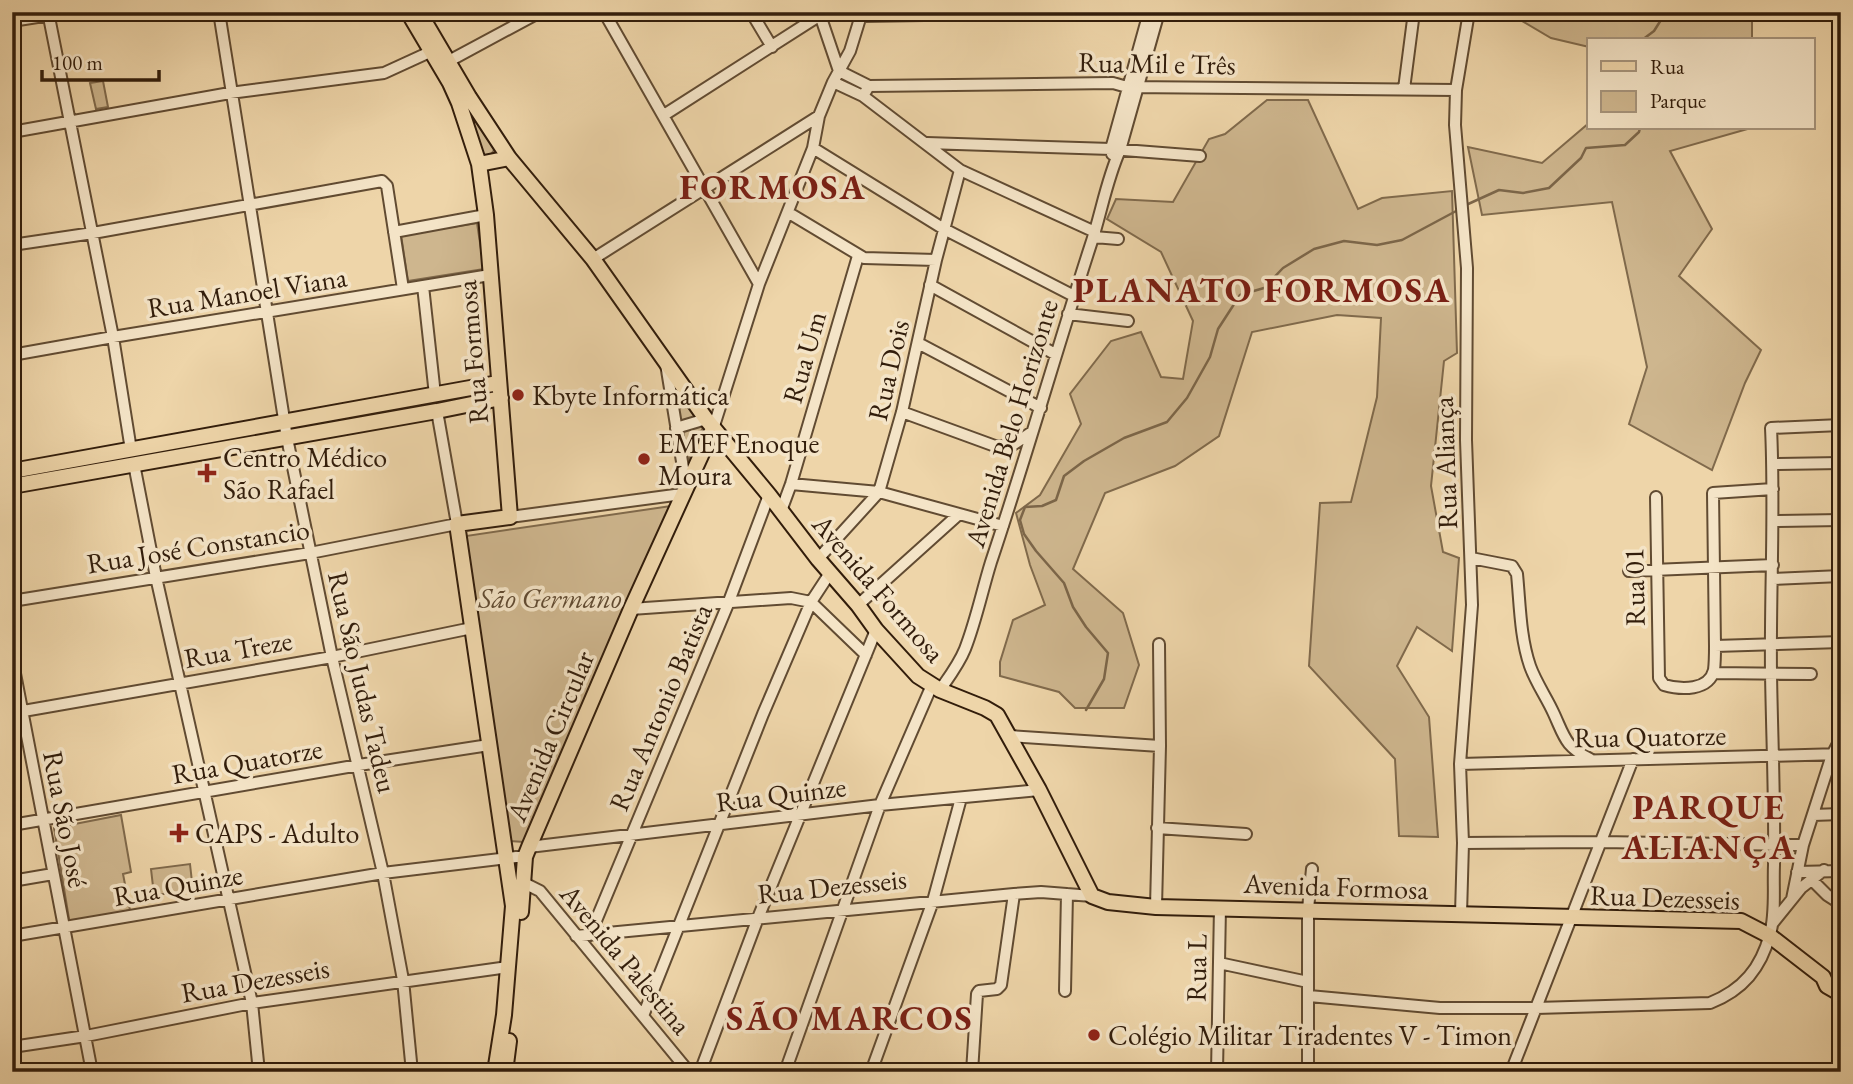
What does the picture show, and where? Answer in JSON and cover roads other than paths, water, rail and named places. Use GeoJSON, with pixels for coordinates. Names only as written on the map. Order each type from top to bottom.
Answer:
{"type":"FeatureCollection","features":[{"type":"Feature","properties":{"kind":"main road","name":"Avenida Formosa"},"geometry":{"type":"LineString","coordinates":[[408,12],[464,100],[593,259],[710,424],[876,630],[908,666],[936,688],[992,711],[1001,720],[1093,896],[1108,902],[1156,907],[1571,918]]}},
{"type":"Feature","properties":{"kind":"main road","name":"Avenida Formosa"},"geometry":{"type":"LineString","coordinates":[[419,12],[449,61],[464,100],[483,184]]}},
{"type":"Feature","properties":{"kind":"main road"},"geometry":{"type":"LineString","coordinates":[[479,164],[509,158]]}},
{"type":"Feature","properties":{"kind":"main road","name":"Rua Formosa"},"geometry":{"type":"LineString","coordinates":[[483,184],[510,517]]}},
{"type":"Feature","properties":{"kind":"main road"},"geometry":{"type":"LineString","coordinates":[[286,430],[435,395],[500,391]]}},
{"type":"Feature","properties":{"kind":"main road"},"geometry":{"type":"LineString","coordinates":[[12,471],[56,470],[286,430],[437,411],[500,391]]}},
{"type":"Feature","properties":{"kind":"main road","name":"Avenida Circular"},"geometry":{"type":"LineString","coordinates":[[527,852],[710,424]]}},
{"type":"Feature","properties":{"kind":"main road"},"geometry":{"type":"LineString","coordinates":[[12,485],[56,470]]}},
{"type":"Feature","properties":{"kind":"main road","name":"Rua José Constancio"},"geometry":{"type":"LineString","coordinates":[[457,524],[510,517]]}},
{"type":"Feature","properties":{"kind":"main road"},"geometry":{"type":"LineString","coordinates":[[457,524],[513,906],[504,1014],[495,1072]]}},
{"type":"Feature","properties":{"kind":"main road"},"geometry":{"type":"LineString","coordinates":[[505,1072],[527,852]]}},
{"type":"Feature","properties":{"kind":"main road","name":"Rua Dezesseis"},"geometry":{"type":"LineString","coordinates":[[1571,918],[1731,920],[1746,923],[1771,930],[1823,977]]}},
{"type":"Feature","properties":{"kind":"main road"},"geometry":{"type":"LineString","coordinates":[[1823,977],[1841,983]]}},
{"type":"Feature","properties":{"kind":"main road"},"geometry":{"type":"LineString","coordinates":[[1823,977],[1827,986],[1841,994]]}},
{"type":"Feature","properties":{"kind":"street"},"geometry":{"type":"LineString","coordinates":[[12,21],[69,12]]}},
{"type":"Feature","properties":{"kind":"street","name":"Rua São Judas Tadeu"},"geometry":{"type":"LineString","coordinates":[[219,12],[286,430],[332,657],[383,873],[403,980],[412,1072]]}},
{"type":"Feature","properties":{"kind":"street"},"geometry":{"type":"LineString","coordinates":[[449,61],[526,16],[540,12]]}},
{"type":"Feature","properties":{"kind":"street"},"geometry":{"type":"LineString","coordinates":[[604,12],[759,284]]}},
{"type":"Feature","properties":{"kind":"street"},"geometry":{"type":"LineString","coordinates":[[751,12],[772,47]]}},
{"type":"Feature","properties":{"kind":"street"},"geometry":{"type":"LineString","coordinates":[[862,14],[1111,12]]}},
{"type":"Feature","properties":{"kind":"street","name":"Avenida Belo Horizonte"},"geometry":{"type":"LineString","coordinates":[[786,1072],[880,805],[936,688],[965,650],[1094,235],[1133,87],[1149,12]]}},
{"type":"Feature","properties":{"kind":"street","name":"Avenida Belo Horizonte"},"geometry":{"type":"LineString","coordinates":[[1133,87],[1159,12]]}},
{"type":"Feature","properties":{"kind":"street"},"geometry":{"type":"LineString","coordinates":[[1234,12],[1321,14]]}},
{"type":"Feature","properties":{"kind":"street"},"geometry":{"type":"LineString","coordinates":[[1404,89],[1414,12]]}},
{"type":"Feature","properties":{"kind":"street","name":"Rua Aliança"},"geometry":{"type":"LineString","coordinates":[[1461,914],[1461,764],[1472,605],[1466,440],[1466,268],[1455,125],[1456,90],[1469,12]]}},
{"type":"Feature","properties":{"kind":"street"},"geometry":{"type":"LineString","coordinates":[[664,115],[821,13],[839,71],[866,91]]}},
{"type":"Feature","properties":{"kind":"street"},"geometry":{"type":"LineString","coordinates":[[49,14],[113,337],[156,578],[252,1003],[259,1072]]}},
{"type":"Feature","properties":{"kind":"street","name":"Avenida Circular"},"geometry":{"type":"LineString","coordinates":[[710,424],[759,284],[813,148],[819,116],[850,51],[862,14]]}},
{"type":"Feature","properties":{"kind":"street"},"geometry":{"type":"LineString","coordinates":[[12,132],[230,93],[384,73],[432,51]]}},
{"type":"Feature","properties":{"kind":"street","name":"Rua Mil e Três"},"geometry":{"type":"LineString","coordinates":[[833,82],[866,91],[1087,83],[1114,83],[1133,87],[1456,90]]}},
{"type":"Feature","properties":{"kind":"street","name":"Rua Mil e Três"},"geometry":{"type":"LineString","coordinates":[[866,91],[960,170],[1094,235],[1118,239]]}},
{"type":"Feature","properties":{"kind":"street"},"geometry":{"type":"LineString","coordinates":[[593,259],[819,116]]}},
{"type":"Feature","properties":{"kind":"street"},"geometry":{"type":"LineString","coordinates":[[925,143],[1200,156]]}},
{"type":"Feature","properties":{"kind":"street"},"geometry":{"type":"LineString","coordinates":[[813,148],[944,229],[1074,296]]}},
{"type":"Feature","properties":{"kind":"street","name":"Rua Dois"},"geometry":{"type":"LineString","coordinates":[[818,559],[879,492],[902,412],[930,285],[960,170]]}},
{"type":"Feature","properties":{"kind":"street"},"geometry":{"type":"LineString","coordinates":[[12,245],[385,182],[403,289]]}},
{"type":"Feature","properties":{"kind":"street"},"geometry":{"type":"LineString","coordinates":[[789,213],[858,256],[936,260]]}},
{"type":"Feature","properties":{"kind":"street"},"geometry":{"type":"LineString","coordinates":[[394,232],[486,215]]}},
{"type":"Feature","properties":{"kind":"street","name":"Rua Um"},"geometry":{"type":"LineString","coordinates":[[781,511],[858,256]]}},
{"type":"Feature","properties":{"kind":"street","name":"Rua Manoel Viana"},"geometry":{"type":"LineString","coordinates":[[12,355],[490,275]]}},
{"type":"Feature","properties":{"kind":"street"},"geometry":{"type":"LineString","coordinates":[[930,285],[1055,354]]}},
{"type":"Feature","properties":{"kind":"street"},"geometry":{"type":"LineString","coordinates":[[423,286],[435,395]]}},
{"type":"Feature","properties":{"kind":"street"},"geometry":{"type":"LineString","coordinates":[[1068,314],[1128,321]]}},
{"type":"Feature","properties":{"kind":"street"},"geometry":{"type":"LineString","coordinates":[[918,344],[1041,408]]}},
{"type":"Feature","properties":{"kind":"street"},"geometry":{"type":"LineString","coordinates":[[666,363],[684,490]]}},
{"type":"Feature","properties":{"kind":"street"},"geometry":{"type":"LineString","coordinates":[[437,411],[457,524]]}},
{"type":"Feature","properties":{"kind":"street"},"geometry":{"type":"LineString","coordinates":[[902,412],[995,446],[1011,446],[1032,432]]}},
{"type":"Feature","properties":{"kind":"street"},"geometry":{"type":"LineString","coordinates":[[676,428],[710,424]]}},
{"type":"Feature","properties":{"kind":"street"},"geometry":{"type":"LineString","coordinates":[[1771,930],[1774,757],[1771,673],[1771,428],[1841,425]]}},
{"type":"Feature","properties":{"kind":"street"},"geometry":{"type":"LineString","coordinates":[[1773,464],[1841,463]]}},
{"type":"Feature","properties":{"kind":"street"},"geometry":{"type":"LineString","coordinates":[[791,484],[879,492],[1003,526]]}},
{"type":"Feature","properties":{"kind":"street"},"geometry":{"type":"LineString","coordinates":[[1773,489],[1713,493],[1714,673],[1811,674]]}},
{"type":"Feature","properties":{"kind":"street","name":"Rua José Constancio"},"geometry":{"type":"LineString","coordinates":[[510,517],[684,490]]}},
{"type":"Feature","properties":{"kind":"street","name":"Rua Antonio Batista"},"geometry":{"type":"LineString","coordinates":[[590,934],[728,604],[769,495]]}},
{"type":"Feature","properties":{"kind":"street","name":"Rua 01"},"geometry":{"type":"LineString","coordinates":[[1656,496],[1658,678],[1664,685],[1687,689],[1706,683],[1714,673]]}},
{"type":"Feature","properties":{"kind":"street"},"geometry":{"type":"LineString","coordinates":[[858,605],[958,515]]}},
{"type":"Feature","properties":{"kind":"street"},"geometry":{"type":"LineString","coordinates":[[1773,521],[1841,520]]}},
{"type":"Feature","properties":{"kind":"street","name":"Rua José Constancio"},"geometry":{"type":"LineString","coordinates":[[12,601],[310,553],[457,524]]}},
{"type":"Feature","properties":{"kind":"street"},"geometry":{"type":"LineString","coordinates":[[1471,558],[1513,566],[1517,574],[1530,667],[1554,713],[1562,736],[1569,745],[1592,760]]}},
{"type":"Feature","properties":{"kind":"street"},"geometry":{"type":"LineString","coordinates":[[1629,572],[1773,565]]}},
{"type":"Feature","properties":{"kind":"street"},"geometry":{"type":"LineString","coordinates":[[643,1016],[811,603],[830,572]]}},
{"type":"Feature","properties":{"kind":"street"},"geometry":{"type":"LineString","coordinates":[[1773,579],[1841,576]]}},
{"type":"Feature","properties":{"kind":"street"},"geometry":{"type":"LineString","coordinates":[[631,610],[791,598],[811,603],[866,655]]}},
{"type":"Feature","properties":{"kind":"street","name":"Rua Treze"},"geometry":{"type":"LineString","coordinates":[[17,712],[332,657],[472,628]]}},
{"type":"Feature","properties":{"kind":"street"},"geometry":{"type":"LineString","coordinates":[[701,1072],[758,918],[876,630]]}},
{"type":"Feature","properties":{"kind":"street"},"geometry":{"type":"LineString","coordinates":[[1715,646],[1841,642]]}},
{"type":"Feature","properties":{"kind":"street"},"geometry":{"type":"LineString","coordinates":[[1156,907],[1160,746],[1159,645]]}},
{"type":"Feature","properties":{"kind":"street","name":"Rua São José"},"geometry":{"type":"LineString","coordinates":[[12,658],[17,712],[42,821],[92,1072]]}},
{"type":"Feature","properties":{"kind":"street"},"geometry":{"type":"LineString","coordinates":[[1010,736],[1160,746]]}},
{"type":"Feature","properties":{"kind":"street"},"geometry":{"type":"LineString","coordinates":[[1792,899],[1803,845],[1841,738]]}},
{"type":"Feature","properties":{"kind":"street","name":"Rua Quatorze"},"geometry":{"type":"LineString","coordinates":[[12,825],[489,745]]}},
{"type":"Feature","properties":{"kind":"street","name":"Rua Quatorze"},"geometry":{"type":"LineString","coordinates":[[1461,764],[1837,755]]}},
{"type":"Feature","properties":{"kind":"street"},"geometry":{"type":"LineString","coordinates":[[1511,1072],[1633,759]]}},
{"type":"Feature","properties":{"kind":"street","name":"Rua Quinze"},"geometry":{"type":"LineString","coordinates":[[527,852],[802,814],[1039,790]]}},
{"type":"Feature","properties":{"kind":"street"},"geometry":{"type":"LineString","coordinates":[[871,1072],[933,901],[961,798]]}},
{"type":"Feature","properties":{"kind":"street"},"geometry":{"type":"LineString","coordinates":[[1813,815],[1841,814]]}},
{"type":"Feature","properties":{"kind":"street"},"geometry":{"type":"LineString","coordinates":[[1157,828],[1246,834]]}},
{"type":"Feature","properties":{"kind":"street"},"geometry":{"type":"LineString","coordinates":[[1463,843],[1803,845]]}},
{"type":"Feature","properties":{"kind":"street","name":"Avenida Circular"},"geometry":{"type":"LineString","coordinates":[[507,859],[527,852]]}},
{"type":"Feature","properties":{"kind":"street","name":"Rua Quinze"},"geometry":{"type":"LineString","coordinates":[[12,936],[383,873],[507,859]]}},
{"type":"Feature","properties":{"kind":"street"},"geometry":{"type":"LineString","coordinates":[[1308,1072],[1308,909],[1311,869]]}},
{"type":"Feature","properties":{"kind":"street"},"geometry":{"type":"LineString","coordinates":[[1309,996],[1407,1007],[1536,1008],[1710,1003],[1729,995],[1748,979],[1760,960],[1771,930],[1792,899],[1824,870]]}},
{"type":"Feature","properties":{"kind":"street"},"geometry":{"type":"LineString","coordinates":[[1797,872],[1841,871]]}},
{"type":"Feature","properties":{"kind":"street"},"geometry":{"type":"LineString","coordinates":[[12,881],[52,874]]}},
{"type":"Feature","properties":{"kind":"street"},"geometry":{"type":"LineString","coordinates":[[1811,879],[1841,904]]}},
{"type":"Feature","properties":{"kind":"street","name":"Avenida Palestina"},"geometry":{"type":"LineString","coordinates":[[522,883],[540,891],[689,1072]]}},
{"type":"Feature","properties":{"kind":"street","name":"Rua Dezesseis"},"geometry":{"type":"LineString","coordinates":[[576,936],[1014,894],[1041,892],[1093,896]]}},
{"type":"Feature","properties":{"kind":"street"},"geometry":{"type":"LineString","coordinates":[[972,1072],[977,994],[979,991],[997,989],[1001,985],[1014,894]]}},
{"type":"Feature","properties":{"kind":"street"},"geometry":{"type":"LineString","coordinates":[[1065,991],[1067,894]]}},
{"type":"Feature","properties":{"kind":"street","name":"Rua L"},"geometry":{"type":"LineString","coordinates":[[1217,1072],[1220,907]]}},
{"type":"Feature","properties":{"kind":"street"},"geometry":{"type":"LineString","coordinates":[[1219,963],[1308,982]]}},
{"type":"Feature","properties":{"kind":"street","name":"Rua Dezesseis"},"geometry":{"type":"LineString","coordinates":[[12,1047],[86,1036],[252,1003],[508,967]]}},
{"type":"Feature","properties":{"kind":"waterway"},"geometry":{"type":"LineString","coordinates":[[1645,38],[1654,31],[1666,12]]}},
{"type":"Feature","properties":{"kind":"waterway"},"geometry":{"type":"LineString","coordinates":[[1466,205],[1499,190],[1523,193],[1549,188],[1581,158],[1586,148],[1625,145],[1640,130]]}},
{"type":"Feature","properties":{"kind":"waterway"},"geometry":{"type":"LineString","coordinates":[[1086,710],[1104,679],[1108,653],[1073,607],[1064,583],[1024,534],[1020,520],[1025,507],[1042,506],[1056,500],[1064,476],[1084,461],[1124,438],[1167,422],[1187,398],[1210,357],[1218,329],[1240,295],[1264,288],[1283,268],[1314,249],[1344,241],[1377,245],[1402,240],[1458,210]]}},
{"type":"Feature","properties":{"kind":"place","name":"Kbyte Informática"},"geometry":{"type":"Point","coordinates":[518,395]}},
{"type":"Feature","properties":{"kind":"place","name":"EMEF Enoque Moura"},"geometry":{"type":"Point","coordinates":[644,459]}},
{"type":"Feature","properties":{"kind":"place","name":"Centro Médico São Rafael"},"geometry":{"type":"Point","coordinates":[207,473]}},
{"type":"Feature","properties":{"kind":"place","name":"CAPS - Adulto"},"geometry":{"type":"Point","coordinates":[179,833]}},
{"type":"Feature","properties":{"kind":"place","name":"Colégio Militar Tiradentes V - Timon"},"geometry":{"type":"Point","coordinates":[1094,1035]}},
{"type":"Feature","properties":{"kind":"district","name":"FORMOSA"},"geometry":{"type":"Point","coordinates":[773,186]}},
{"type":"Feature","properties":{"kind":"district","name":"PLANATO FORMOSA"},"geometry":{"type":"Point","coordinates":[1262,289]}},
{"type":"Feature","properties":{"kind":"district","name":"PARQUE ALIANÇA"},"geometry":{"type":"Point","coordinates":[1709,826]}},
{"type":"Feature","properties":{"kind":"district","name":"SÃO MARCOS"},"geometry":{"type":"Point","coordinates":[850,1017]}},
{"type":"Feature","properties":{"kind":"park label","name":"São Germano"},"geometry":{"type":"Point","coordinates":[550,598]}}]}
